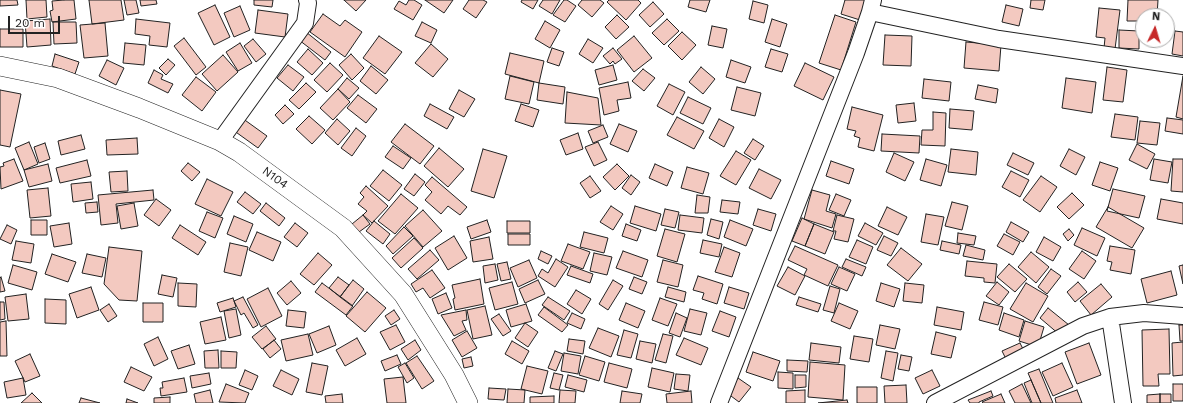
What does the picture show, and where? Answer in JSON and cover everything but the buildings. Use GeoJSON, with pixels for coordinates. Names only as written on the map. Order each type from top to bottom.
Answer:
{"type":"FeatureCollection","features":[{"type":"Feature","properties":{"kind":"street"},"geometry":{"type":"LineString","coordinates":[[220,140],[305,23],[308,3],[307,0]]}},
{"type":"Feature","properties":{"kind":"street"},"geometry":{"type":"LineString","coordinates":[[719,403],[856,53],[872,6],[1000,39],[1183,66]]}},
{"type":"Feature","properties":{"kind":"street","name":"N104"},"geometry":{"type":"LineString","coordinates":[[0,66],[58,78],[220,140],[239,152],[343,228],[403,294],[454,374],[468,403]]}},
{"type":"Feature","properties":{"kind":"street"},"geometry":{"type":"LineString","coordinates":[[934,403],[1083,326],[1110,317],[1144,313],[1183,316]]}},
{"type":"Feature","properties":{"kind":"street"},"geometry":{"type":"LineString","coordinates":[[1110,317],[1123,403]]}}]}
